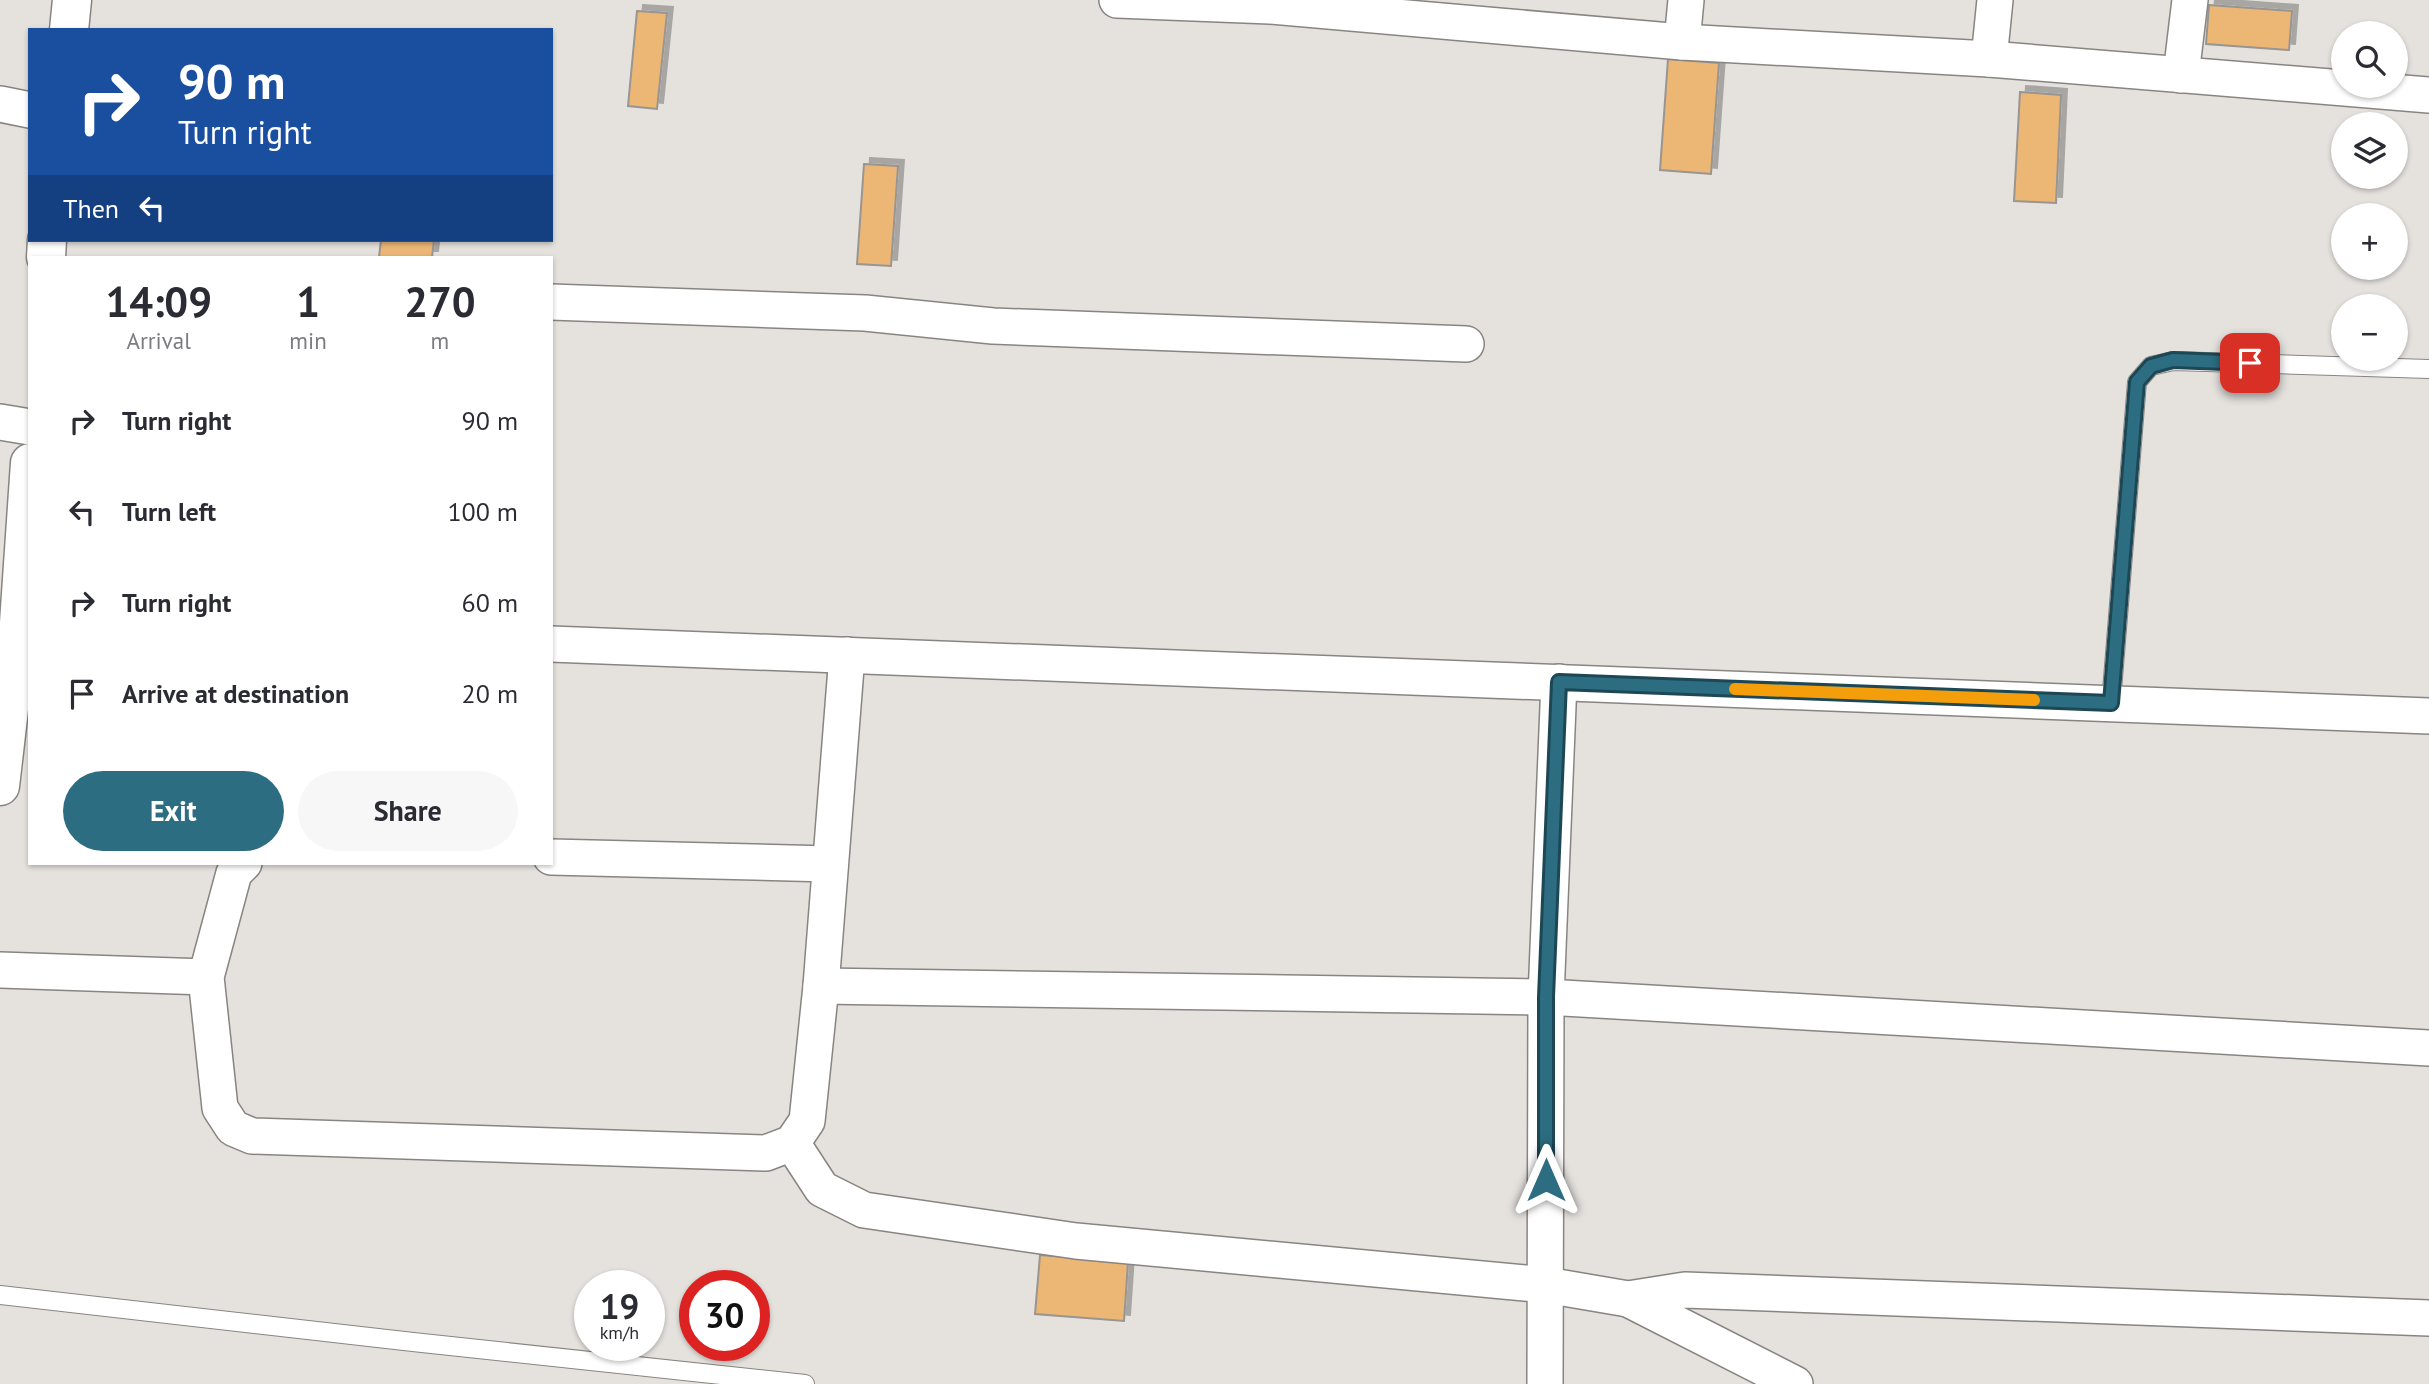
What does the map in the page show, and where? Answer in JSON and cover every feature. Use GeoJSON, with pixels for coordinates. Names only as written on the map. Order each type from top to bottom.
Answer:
{"type":"FeatureCollection","features":[{"type":"Feature","properties":{"kind":"street"},"geometry":{"type":"LineString","coordinates":[[69,28],[72,0]]}},
{"type":"Feature","properties":{"kind":"street"},"geometry":{"type":"LineString","coordinates":[[1117,0],[1378,8],[1682,42],[1990,59],[2429,95]]}},
{"type":"Feature","properties":{"kind":"street"},"geometry":{"type":"LineString","coordinates":[[1682,42],[1686,0]]}},
{"type":"Feature","properties":{"kind":"street"},"geometry":{"type":"LineString","coordinates":[[1990,59],[1995,0]]}},
{"type":"Feature","properties":{"kind":"street"},"geometry":{"type":"LineString","coordinates":[[2181,75],[2190,0]]}},
{"type":"Feature","properties":{"kind":"street"},"geometry":{"type":"LineString","coordinates":[[0,104],[28,110]]}},
{"type":"Feature","properties":{"kind":"street"},"geometry":{"type":"LineString","coordinates":[[553,302],[865,313],[993,326],[1466,344]]}},
{"type":"Feature","properties":{"kind":"street"},"geometry":{"type":"LineString","coordinates":[[0,422],[28,427]]}},
{"type":"Feature","properties":{"kind":"street"},"geometry":{"type":"LineString","coordinates":[[0,786],[3,741],[24,623],[28,516]]}},
{"type":"Feature","properties":{"kind":"street"},"geometry":{"type":"LineString","coordinates":[[553,644],[2429,716]]}},
{"type":"Feature","properties":{"kind":"street"},"geometry":{"type":"LineString","coordinates":[[242,865],[234,873],[206,977],[220,1108],[233,1128],[252,1136],[766,1153],[792,1143],[807,1121],[821,986],[847,655]]}},
{"type":"Feature","properties":{"kind":"street"},"geometry":{"type":"LineString","coordinates":[[1545,1384],[1546,997],[1559,682]]}},
{"type":"Feature","properties":{"kind":"street"},"geometry":{"type":"LineString","coordinates":[[553,857],[830,864]]}},
{"type":"Feature","properties":{"kind":"street"},"geometry":{"type":"LineString","coordinates":[[0,970],[206,977]]}},
{"type":"Feature","properties":{"kind":"street"},"geometry":{"type":"LineString","coordinates":[[821,986],[1546,997],[2429,1048]]}},
{"type":"Feature","properties":{"kind":"street"},"geometry":{"type":"LineString","coordinates":[[792,1143],[822,1189],[864,1210],[1076,1241],[1546,1285],[1628,1299],[1795,1384]]}},
{"type":"Feature","properties":{"kind":"street"},"geometry":{"type":"LineString","coordinates":[[1628,1299],[1685,1290],[2429,1318]]}},
{"type":"Feature","properties":{"kind":"lane"},"geometry":{"type":"LineString","coordinates":[[2111,703],[2137,382],[2151,366],[2173,360],[2429,369]]}},
{"type":"Feature","properties":{"kind":"lane"},"geometry":{"type":"LineString","coordinates":[[0,1295],[805,1384]]}},
{"type":"Feature","properties":{"kind":"building"},"geometry":{"type":"Polygon","coordinates":[[[2209,5],[2292,11],[2289,50],[2206,44],[2209,5]]]}},
{"type":"Feature","properties":{"kind":"building"},"geometry":{"type":"Polygon","coordinates":[[[637,11],[667,13],[657,109],[628,106],[637,11]]]}},
{"type":"Feature","properties":{"kind":"building"},"geometry":{"type":"Polygon","coordinates":[[[1668,59],[1719,63],[1711,174],[1660,170],[1668,59]]]}},
{"type":"Feature","properties":{"kind":"building"},"geometry":{"type":"Polygon","coordinates":[[[2020,92],[2061,95],[2056,203],[2014,201],[2020,92]]]}},
{"type":"Feature","properties":{"kind":"building"},"geometry":{"type":"Polygon","coordinates":[[[864,164],[898,166],[891,266],[857,264],[864,164]]]}},
{"type":"Feature","properties":{"kind":"building"},"geometry":{"type":"Polygon","coordinates":[[[381,242],[434,242],[432,256],[379,256],[381,242]]]}},
{"type":"Feature","properties":{"kind":"building"},"geometry":{"type":"Polygon","coordinates":[[[1040,1255],[1128,1262],[1124,1321],[1035,1314],[1040,1255]]]}},
{"type":"Feature","properties":{"kind":"slow traffic"},"geometry":{"type":"LineString","coordinates":[[1735,689],[2034,700]]}},
{"type":"Feature","properties":{"kind":"route"},"geometry":{"type":"LineString","coordinates":[[1546,1180],[1546,997],[1559,682],[2111,703],[2137,382],[2151,366],[2173,360],[2250,363]]}}]}
